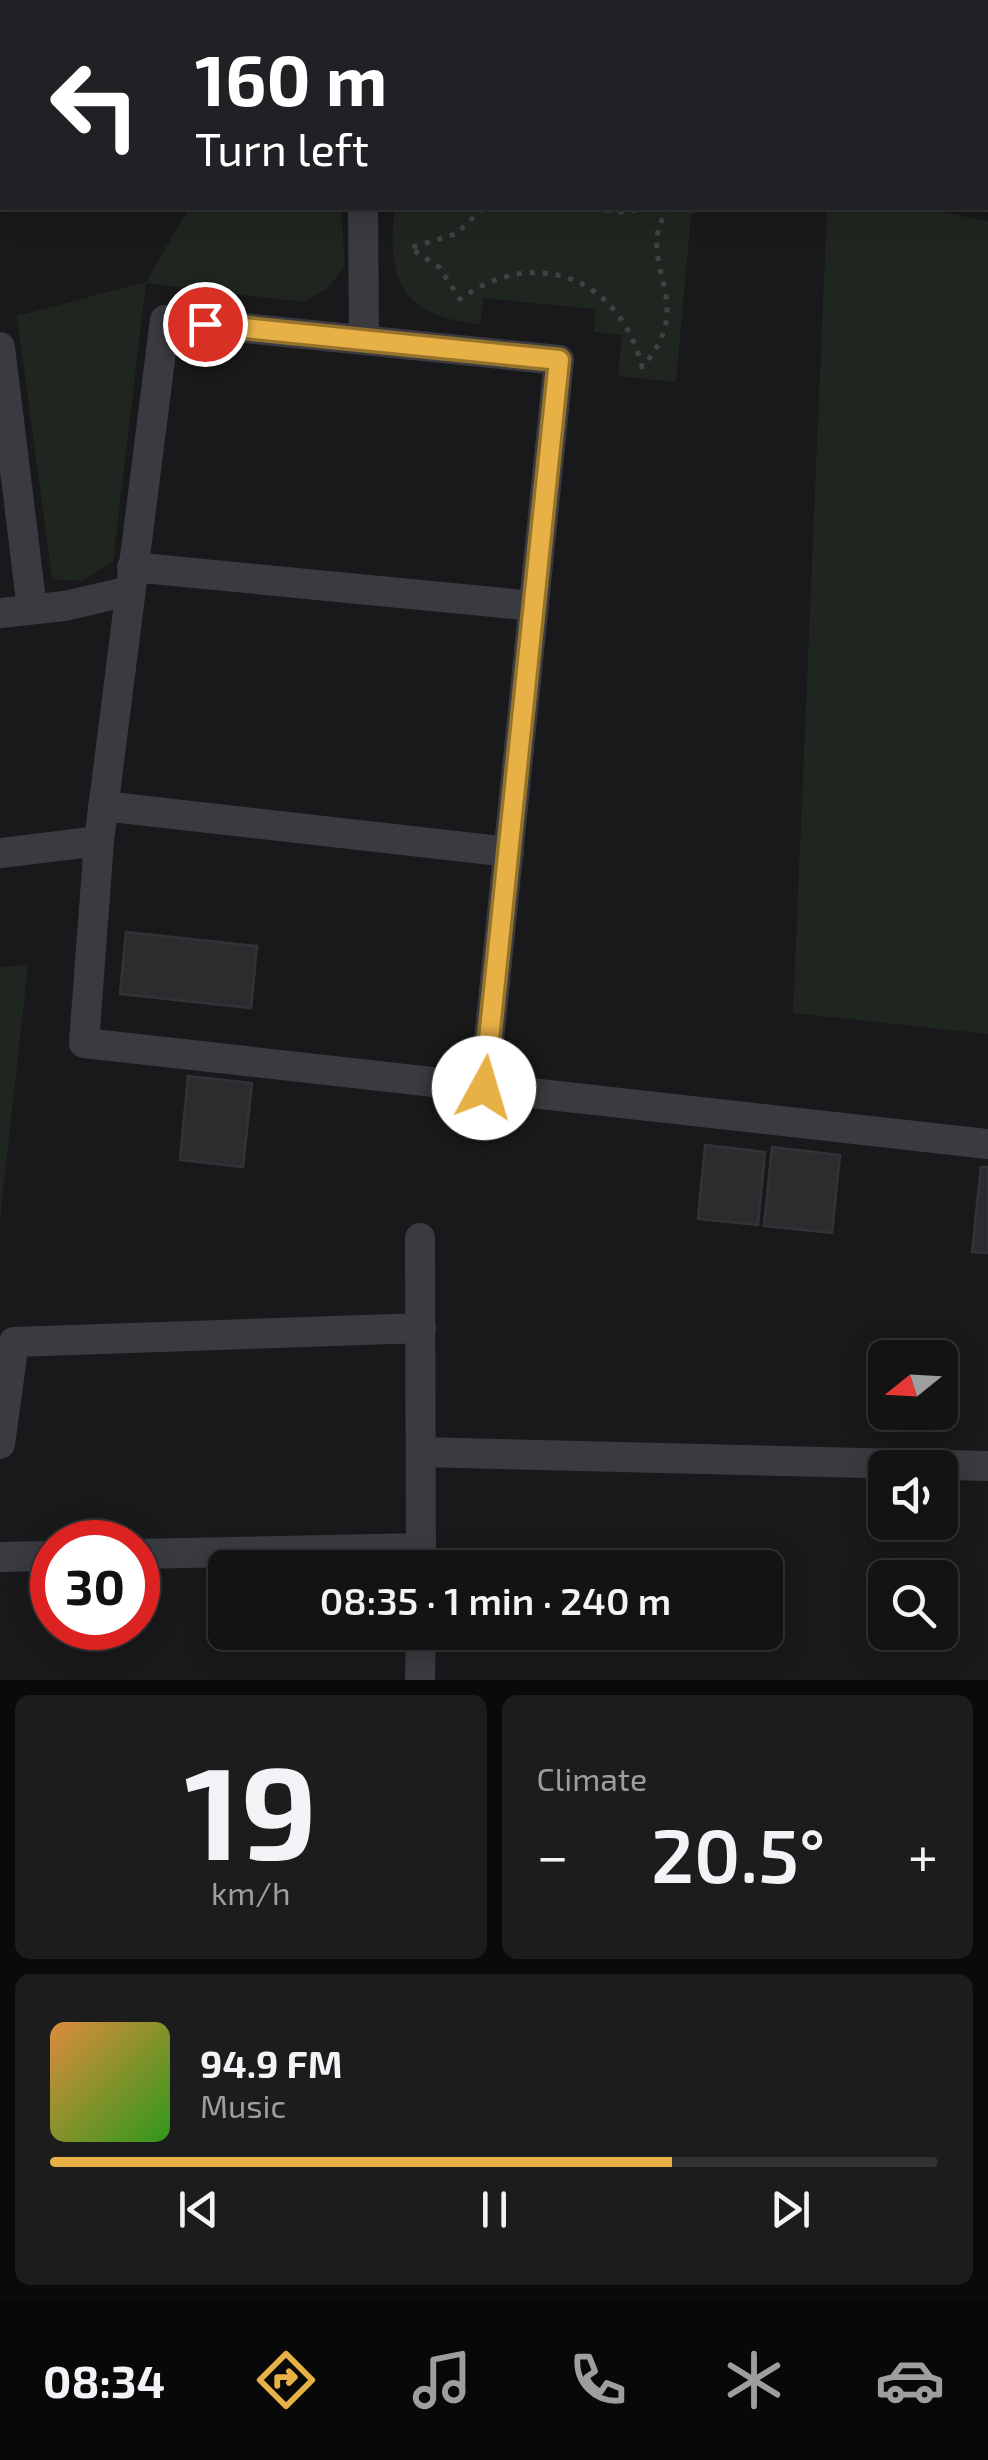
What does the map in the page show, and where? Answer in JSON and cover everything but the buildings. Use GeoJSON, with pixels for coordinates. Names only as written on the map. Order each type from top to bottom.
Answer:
{"type":"FeatureCollection","features":[{"type":"Feature","properties":{"kind":"street"},"geometry":{"type":"LineString","coordinates":[[362,210],[364,340]]}},
{"type":"Feature","properties":{"kind":"street"},"geometry":{"type":"LineString","coordinates":[[484,1088],[559,360],[165,320],[99,841],[84,1043],[484,1088],[988,1144]]}},
{"type":"Feature","properties":{"kind":"street"},"geometry":{"type":"LineString","coordinates":[[0,347],[32,609]]}},
{"type":"Feature","properties":{"kind":"street"},"geometry":{"type":"LineString","coordinates":[[0,613],[32,609],[130,578],[534,606]]}},
{"type":"Feature","properties":{"kind":"street"},"geometry":{"type":"LineString","coordinates":[[104,806],[508,852]]}},
{"type":"Feature","properties":{"kind":"street"},"geometry":{"type":"LineString","coordinates":[[0,853],[99,841]]}},
{"type":"Feature","properties":{"kind":"street"},"geometry":{"type":"LineString","coordinates":[[420,1238],[421,1550]]}},
{"type":"Feature","properties":{"kind":"street"},"geometry":{"type":"LineString","coordinates":[[0,1444],[14,1342],[420,1328]]}},
{"type":"Feature","properties":{"kind":"street"},"geometry":{"type":"LineString","coordinates":[[421,1452],[988,1466]]}},
{"type":"Feature","properties":{"kind":"street"},"geometry":{"type":"LineString","coordinates":[[160,1554],[208,1555]]}},
{"type":"Feature","properties":{"kind":"street"},"geometry":{"type":"LineString","coordinates":[[0,1558],[30,1557]]}},
{"type":"Feature","properties":{"kind":"street"},"geometry":{"type":"LineString","coordinates":[[420,1650],[420,1680]]}},
{"type":"Feature","properties":{"kind":"path"},"geometry":{"type":"LineString","coordinates":[[481,210],[456,234],[410,248],[439,268],[460,299],[496,278],[516,273],[536,272],[576,281],[596,292],[627,324],[642,366],[662,338],[667,322],[670,304],[656,238],[668,210]]}},
{"type":"Feature","properties":{"kind":"path"},"geometry":{"type":"LineString","coordinates":[[606,210],[639,210]]}},
{"type":"Feature","properties":{"kind":"shaded area"},"geometry":{"type":"Polygon","coordinates":[[[188,210],[341,210],[345,267],[326,289],[304,302],[146,283],[113,562],[81,581],[52,579],[17,316],[146,282],[188,210]]]}},
{"type":"Feature","properties":{"kind":"shaded area"},"geometry":{"type":"Polygon","coordinates":[[[395,210],[713,210],[691,214],[676,382],[618,376],[622,335],[594,332],[595,309],[483,298],[480,324],[433,313],[405,291],[393,256],[395,210]]]}},
{"type":"Feature","properties":{"kind":"shaded area"},"geometry":{"type":"Polygon","coordinates":[[[827,210],[933,210],[988,221],[988,1034],[793,1013],[827,210]]]}},
{"type":"Feature","properties":{"kind":"shaded area"},"geometry":{"type":"Polygon","coordinates":[[[28,965],[0,1221],[0,967],[28,965]]]}},
{"type":"Feature","properties":{"kind":"route"},"geometry":{"type":"LineString","coordinates":[[205,324],[559,360],[484,1088]]}}]}
